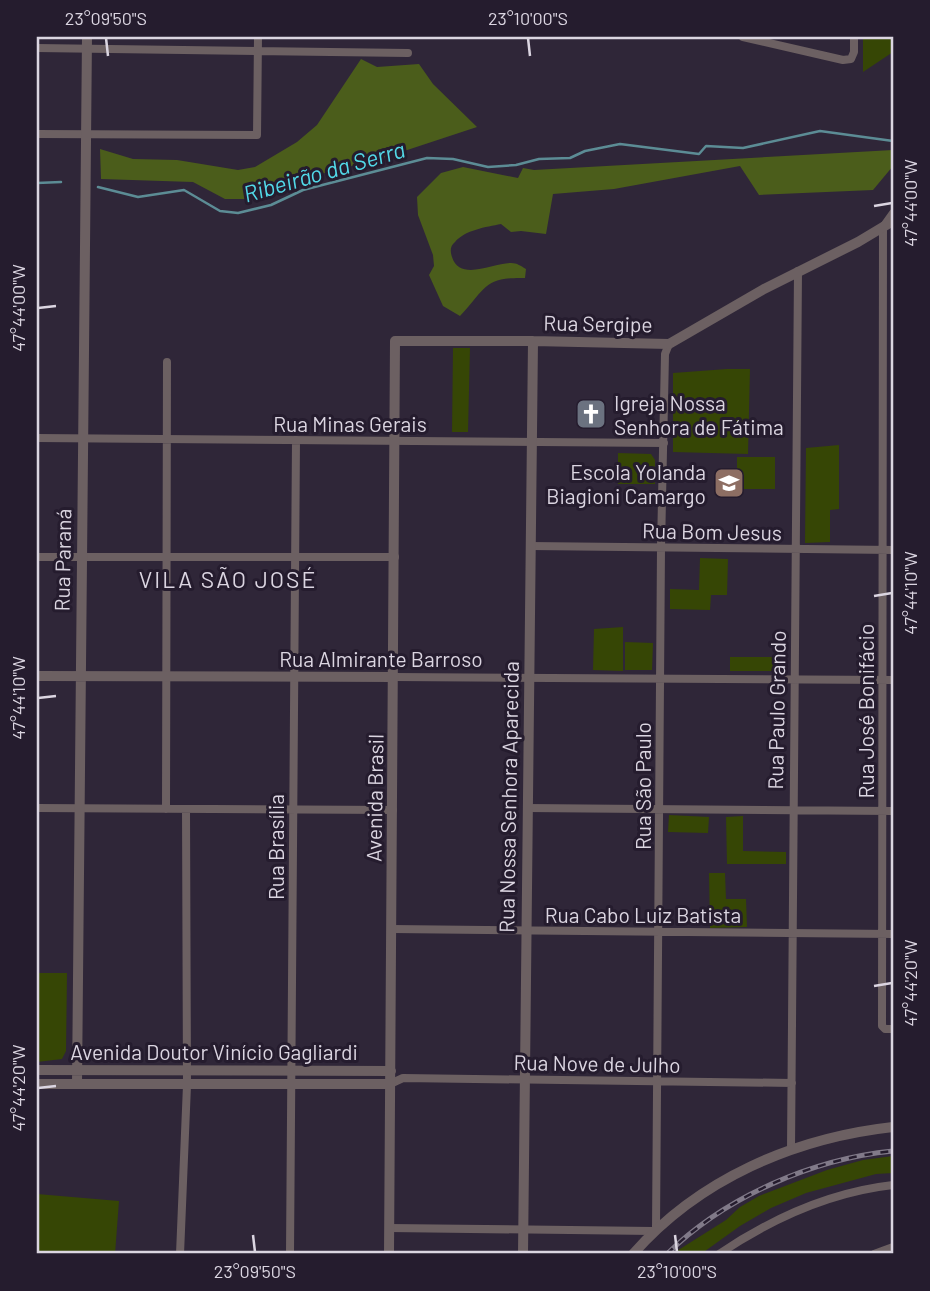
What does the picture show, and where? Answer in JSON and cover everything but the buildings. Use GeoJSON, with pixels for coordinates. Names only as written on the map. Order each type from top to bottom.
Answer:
{"type":"FeatureCollection","features":[{"type":"Feature","properties":{"kind":"street","name":"Rua Paraná"},"geometry":{"type":"LineString","coordinates":[[77,1084],[87,37]]}},
{"type":"Feature","properties":{"kind":"street"},"geometry":{"type":"LineString","coordinates":[[37,134],[257,135],[258,37]]}},
{"type":"Feature","properties":{"kind":"street"},"geometry":{"type":"LineString","coordinates":[[743,37],[766,39],[843,60],[851,59],[854,37]]}},
{"type":"Feature","properties":{"kind":"street"},"geometry":{"type":"LineString","coordinates":[[37,48],[408,53]]}},
{"type":"Feature","properties":{"kind":"street"},"geometry":{"type":"LineString","coordinates":[[883,226],[893,213]]}},
{"type":"Feature","properties":{"kind":"street","name":"Rua Sergipe"},"geometry":{"type":"LineString","coordinates":[[395,341],[669,344],[893,221]]}},
{"type":"Feature","properties":{"kind":"street","name":"Rua José Bonifácio"},"geometry":{"type":"LineString","coordinates":[[883,226],[883,1028],[893,1029]]}},
{"type":"Feature","properties":{"kind":"street","name":"Rua Paulo Grando"},"geometry":{"type":"LineString","coordinates":[[791,1149],[798,271]]}},
{"type":"Feature","properties":{"kind":"street","name":"Avenida Brasil"},"geometry":{"type":"LineString","coordinates":[[389,1254],[395,341]]}},
{"type":"Feature","properties":{"kind":"street","name":"Rua Nossa Senhora Aparecida"},"geometry":{"type":"LineString","coordinates":[[523,1254],[533,341]]}},
{"type":"Feature","properties":{"kind":"street","name":"Rua São Paulo"},"geometry":{"type":"LineString","coordinates":[[655,1230],[665,354],[669,344]]}},
{"type":"Feature","properties":{"kind":"street"},"geometry":{"type":"LineString","coordinates":[[166,809],[167,362]]}},
{"type":"Feature","properties":{"kind":"street","name":"Rua Minas Gerais"},"geometry":{"type":"LineString","coordinates":[[37,438],[664,443]]}},
{"type":"Feature","properties":{"kind":"street","name":"Rua Brasília"},"geometry":{"type":"LineString","coordinates":[[290,1254],[296,440]]}},
{"type":"Feature","properties":{"kind":"street","name":"Rua Bom Jesus"},"geometry":{"type":"LineString","coordinates":[[530,546],[893,550]]}},
{"type":"Feature","properties":{"kind":"street"},"geometry":{"type":"LineString","coordinates":[[37,557],[395,557]]}},
{"type":"Feature","properties":{"kind":"street","name":"Rua Almirante Barroso"},"geometry":{"type":"LineString","coordinates":[[37,676],[893,680]]}},
{"type":"Feature","properties":{"kind":"street"},"geometry":{"type":"LineString","coordinates":[[37,808],[393,810]]}},
{"type":"Feature","properties":{"kind":"street"},"geometry":{"type":"LineString","coordinates":[[527,808],[893,811]]}},
{"type":"Feature","properties":{"kind":"street"},"geometry":{"type":"LineString","coordinates":[[180,1254],[187,1085],[186,809]]}},
{"type":"Feature","properties":{"kind":"street","name":"Rua Cabo Luiz Batista"},"geometry":{"type":"LineString","coordinates":[[392,929],[893,934]]}},
{"type":"Feature","properties":{"kind":"street","name":"Avenida Doutor Vinício Gagliardi"},"geometry":{"type":"LineString","coordinates":[[37,1070],[391,1071]]}},
{"type":"Feature","properties":{"kind":"street","name":"Rua Nove de Julho"},"geometry":{"type":"LineString","coordinates":[[391,1071],[403,1078]]}},
{"type":"Feature","properties":{"kind":"street","name":"Rua Nove de Julho"},"geometry":{"type":"LineString","coordinates":[[390,1084],[403,1078],[792,1083]]}},
{"type":"Feature","properties":{"kind":"street","name":"Avenida Doutor Vinício Gagliardi"},"geometry":{"type":"LineString","coordinates":[[37,1084],[390,1084]]}},
{"type":"Feature","properties":{"kind":"street"},"geometry":{"type":"LineString","coordinates":[[633,1254],[655,1230],[727,1178],[791,1149],[834,1136],[893,1127]]}},
{"type":"Feature","properties":{"kind":"street"},"geometry":{"type":"LineString","coordinates":[[719,1254],[747,1235],[790,1213],[825,1200],[893,1185]]}},
{"type":"Feature","properties":{"kind":"street"},"geometry":{"type":"LineString","coordinates":[[389,1228],[655,1230]]}},
{"type":"Feature","properties":{"kind":"street"},"geometry":{"type":"LineString","coordinates":[[874,1254],[893,1247]]}},
{"type":"Feature","properties":{"kind":"green space"},"geometry":{"type":"Polygon","coordinates":[[[863,37],[893,37],[893,52],[863,72],[863,37]]]}},
{"type":"Feature","properties":{"kind":"green space"},"geometry":{"type":"Polygon","coordinates":[[[361,59],[377,67],[419,64],[433,84],[477,127],[383,158],[282,184],[252,199],[225,199],[193,182],[101,179],[100,149],[133,159],[177,160],[238,170],[255,167],[297,142],[317,125],[361,59]]]}},
{"type":"Feature","properties":{"kind":"green space"},"geometry":{"type":"Polygon","coordinates":[[[893,150],[893,166],[873,190],[759,195],[740,166],[614,189],[553,194],[546,234],[511,232],[501,224],[470,232],[453,244],[452,257],[462,268],[469,270],[511,263],[526,269],[525,278],[501,280],[486,286],[460,316],[443,306],[429,275],[434,266],[433,255],[418,215],[417,197],[441,173],[463,167],[518,178],[523,168],[534,170],[893,150]]]}},
{"type":"Feature","properties":{"kind":"green space"},"geometry":{"type":"Polygon","coordinates":[[[453,348],[470,348],[468,432],[452,432],[453,348]]]}},
{"type":"Feature","properties":{"kind":"green space"},"geometry":{"type":"Polygon","coordinates":[[[750,369],[748,454],[673,452],[673,373],[750,369]]]}},
{"type":"Feature","properties":{"kind":"green space"},"geometry":{"type":"Polygon","coordinates":[[[839,445],[839,509],[830,510],[830,542],[805,543],[806,448],[839,445]]]}},
{"type":"Feature","properties":{"kind":"green space"},"geometry":{"type":"Polygon","coordinates":[[[618,453],[651,454],[655,460],[655,484],[618,484],[618,453]]]}},
{"type":"Feature","properties":{"kind":"green space"},"geometry":{"type":"Polygon","coordinates":[[[737,457],[775,457],[775,489],[737,489],[737,457]]]}},
{"type":"Feature","properties":{"kind":"green space"},"geometry":{"type":"Polygon","coordinates":[[[700,558],[728,559],[727,595],[711,595],[710,610],[670,609],[670,589],[699,590],[700,558]]]}},
{"type":"Feature","properties":{"kind":"green space"},"geometry":{"type":"Polygon","coordinates":[[[623,627],[623,671],[593,670],[594,629],[623,627]]]}},
{"type":"Feature","properties":{"kind":"green space"},"geometry":{"type":"Polygon","coordinates":[[[625,642],[653,643],[652,670],[625,670],[625,642]]]}},
{"type":"Feature","properties":{"kind":"green space"},"geometry":{"type":"Polygon","coordinates":[[[730,657],[785,657],[785,669],[730,671],[730,657]]]}},
{"type":"Feature","properties":{"kind":"green space"},"geometry":{"type":"Polygon","coordinates":[[[669,815],[709,817],[708,833],[668,832],[669,815]]]}},
{"type":"Feature","properties":{"kind":"green space"},"geometry":{"type":"Polygon","coordinates":[[[743,816],[743,851],[786,852],[786,864],[727,864],[726,817],[743,816]]]}},
{"type":"Feature","properties":{"kind":"green space"},"geometry":{"type":"Polygon","coordinates":[[[709,873],[725,873],[726,899],[746,899],[747,927],[710,928],[709,873]]]}},
{"type":"Feature","properties":{"kind":"green space"},"geometry":{"type":"Polygon","coordinates":[[[37,973],[67,973],[66,1051],[62,1059],[37,1062],[37,973]]]}},
{"type":"Feature","properties":{"kind":"green space"},"geometry":{"type":"Polygon","coordinates":[[[893,1156],[893,1173],[876,1174],[806,1193],[771,1208],[740,1226],[701,1254],[672,1254],[759,1196],[827,1170],[863,1160],[893,1156]]]}},
{"type":"Feature","properties":{"kind":"green space"},"geometry":{"type":"Polygon","coordinates":[[[37,1194],[119,1201],[115,1254],[37,1254],[37,1194]]]}},
{"type":"Feature","properties":{"kind":"waterway","name":"Ribeirão da Serra"},"geometry":{"type":"LineString","coordinates":[[98,187],[138,197],[184,190],[220,211],[238,213],[271,205],[303,190],[427,158],[453,159],[488,167],[516,165],[539,159],[570,158],[585,151],[620,144],[699,154],[706,146],[743,148],[820,131],[893,141]]}},
{"type":"Feature","properties":{"kind":"waterway","name":"Ribeirão da Serra"},"geometry":{"type":"LineString","coordinates":[[37,183],[61,182]]}},
{"type":"Feature","properties":{"kind":"railway"},"geometry":{"type":"LineString","coordinates":[[667,1254],[715,1215],[771,1184],[832,1162],[893,1151]]}},
{"type":"Feature","properties":{"kind":"place","name":"Igreja Nossa Senhora de Fátima"},"geometry":{"type":"Point","coordinates":[591,414]}},
{"type":"Feature","properties":{"kind":"place","name":"Escola Yolanda Biagioni Camargo"},"geometry":{"type":"Point","coordinates":[729,483]}},
{"type":"Feature","properties":{"kind":"district","name":"VILA SÃO JOSÉ"},"geometry":{"type":"Point","coordinates":[228,579]}}]}
